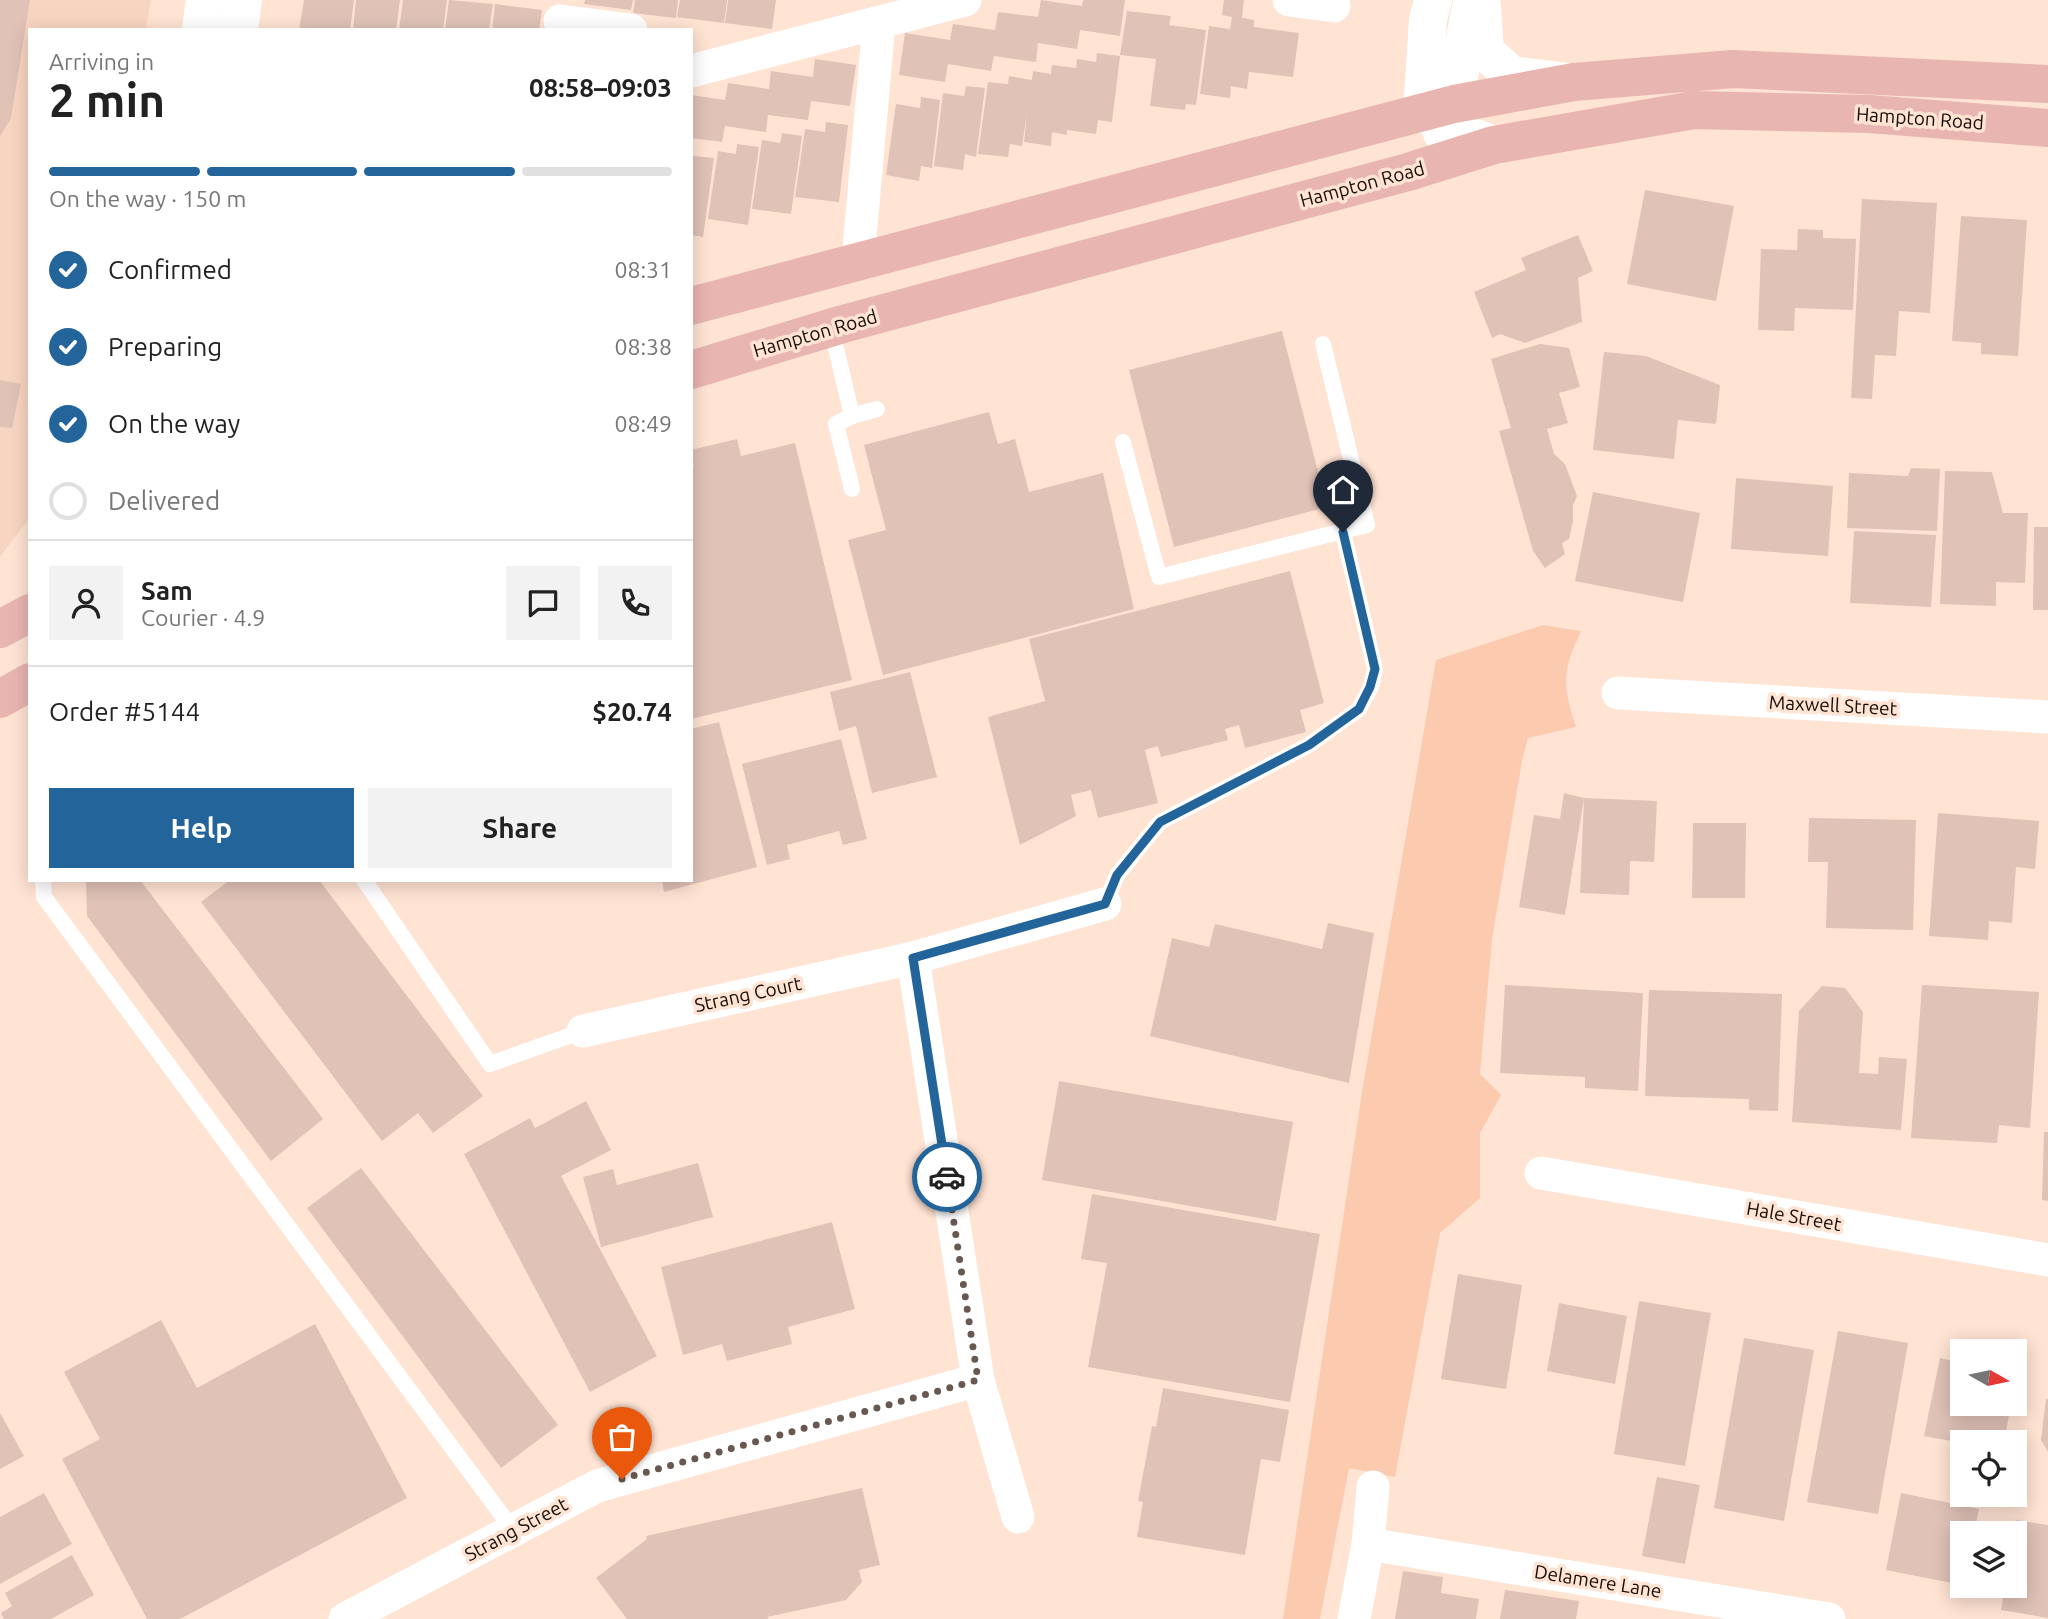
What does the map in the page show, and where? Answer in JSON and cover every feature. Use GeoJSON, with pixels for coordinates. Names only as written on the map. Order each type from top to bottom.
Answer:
{"type":"FeatureCollection","features":[{"type":"Feature","properties":{"kind":"main road","name":"Hampton Road"},"geometry":{"type":"LineString","coordinates":[[693,305],[858,260],[1574,82],[1733,69],[2048,84]]}},
{"type":"Feature","properties":{"kind":"main road","name":"Hampton Road"},"geometry":{"type":"LineString","coordinates":[[693,369],[831,327],[1408,172],[1494,145],[1694,110],[1870,114],[2048,128]]}},
{"type":"Feature","properties":{"kind":"main road"},"geometry":{"type":"LineString","coordinates":[[0,629],[28,614]]}},
{"type":"Feature","properties":{"kind":"main road"},"geometry":{"type":"LineString","coordinates":[[0,699],[28,683]]}},
{"type":"Feature","properties":{"kind":"street"},"geometry":{"type":"LineString","coordinates":[[201,28],[205,0]]}},
{"type":"Feature","properties":{"kind":"street"},"geometry":{"type":"LineString","coordinates":[[239,28],[243,0]]}},
{"type":"Feature","properties":{"kind":"street"},"geometry":{"type":"LineString","coordinates":[[701,61],[879,23],[965,0]]}},
{"type":"Feature","properties":{"kind":"street"},"geometry":{"type":"LineString","coordinates":[[1289,0],[1334,6]]}},
{"type":"Feature","properties":{"kind":"street"},"geometry":{"type":"LineString","coordinates":[[1433,0],[1428,20],[1441,115]]}},
{"type":"Feature","properties":{"kind":"street"},"geometry":{"type":"LineString","coordinates":[[1408,172],[1441,115],[1473,0]]}},
{"type":"Feature","properties":{"kind":"street"},"geometry":{"type":"LineString","coordinates":[[1481,0],[1485,51],[1511,75],[1574,82]]}},
{"type":"Feature","properties":{"kind":"street"},"geometry":{"type":"LineString","coordinates":[[560,21],[615,28]]}},
{"type":"Feature","properties":{"kind":"street"},"geometry":{"type":"LineString","coordinates":[[858,260],[879,23]]}},
{"type":"Feature","properties":{"kind":"street"},"geometry":{"type":"LineString","coordinates":[[1441,115],[1494,145]]}},
{"type":"Feature","properties":{"kind":"street","name":"Maxwell Street"},"geometry":{"type":"LineString","coordinates":[[1618,693],[2048,717]]}},
{"type":"Feature","properties":{"kind":"street","name":"Strang Court"},"geometry":{"type":"LineString","coordinates":[[583,1031],[913,958],[1105,904]]}},
{"type":"Feature","properties":{"kind":"street"},"geometry":{"type":"LineString","coordinates":[[913,958],[978,1380],[1018,1517]]}},
{"type":"Feature","properties":{"kind":"street","name":"Hale Street"},"geometry":{"type":"LineString","coordinates":[[1541,1173],[2048,1260]]}},
{"type":"Feature","properties":{"kind":"street","name":"Strang Street"},"geometry":{"type":"LineString","coordinates":[[345,1619],[597,1486],[978,1380]]}},
{"type":"Feature","properties":{"kind":"street"},"geometry":{"type":"LineString","coordinates":[[1354,1619],[1368,1544],[1373,1487]]}},
{"type":"Feature","properties":{"kind":"street","name":"Delamere Lane"},"geometry":{"type":"LineString","coordinates":[[1368,1544],[1829,1619]]}},
{"type":"Feature","properties":{"kind":"lane"},"geometry":{"type":"LineString","coordinates":[[831,327],[852,416]]}},
{"type":"Feature","properties":{"kind":"lane"},"geometry":{"type":"LineString","coordinates":[[1123,442],[1159,577],[1367,525],[1323,344]]}},
{"type":"Feature","properties":{"kind":"lane"},"geometry":{"type":"LineString","coordinates":[[852,489],[836,424],[877,409]]}},
{"type":"Feature","properties":{"kind":"lane"},"geometry":{"type":"LineString","coordinates":[[1105,904],[1117,875],[1160,822],[1309,745],[1359,709],[1375,669],[1343,532]]}},
{"type":"Feature","properties":{"kind":"lane"},"geometry":{"type":"LineString","coordinates":[[43,882],[44,897],[513,1530]]}},
{"type":"Feature","properties":{"kind":"lane"},"geometry":{"type":"LineString","coordinates":[[365,882],[490,1064],[583,1031]]}},
{"type":"Feature","properties":{"kind":"shaded area"},"geometry":{"type":"Polygon","coordinates":[[[0,0],[151,0],[146,28],[28,28],[28,520],[0,557],[0,0]]]}},
{"type":"Feature","properties":{"kind":"shaded area"},"geometry":{"type":"Polygon","coordinates":[[[1543,625],[1581,631],[1570,657],[1566,678],[1568,700],[1576,727],[1528,738],[1522,761],[1492,939],[1480,1074],[1501,1095],[1480,1133],[1480,1198],[1440,1233],[1395,1477],[1349,1468],[1320,1619],[1283,1619],[1362,1092],[1436,660],[1543,625]]]}},
{"type":"Feature","properties":{"kind":"building"},"geometry":{"type":"Polygon","coordinates":[[[0,0],[30,0],[11,118],[0,136],[0,0]]]}},
{"type":"Feature","properties":{"kind":"building"},"geometry":{"type":"Polygon","coordinates":[[[304,0],[354,0],[350,28],[299,28],[304,0]]]}},
{"type":"Feature","properties":{"kind":"building"},"geometry":{"type":"Polygon","coordinates":[[[356,0],[400,0],[396,28],[353,28],[356,0]]]}},
{"type":"Feature","properties":{"kind":"building"},"geometry":{"type":"Polygon","coordinates":[[[403,0],[447,0],[443,28],[399,28],[403,0]]]}},
{"type":"Feature","properties":{"kind":"building"},"geometry":{"type":"Polygon","coordinates":[[[449,0],[493,4],[489,28],[445,28],[449,0]]]}},
{"type":"Feature","properties":{"kind":"building"},"geometry":{"type":"Polygon","coordinates":[[[585,0],[633,0],[631,10],[584,4],[585,0]]]}},
{"type":"Feature","properties":{"kind":"building"},"geometry":{"type":"Polygon","coordinates":[[[635,0],[678,0],[676,18],[633,13],[635,0]]]}},
{"type":"Feature","properties":{"kind":"building"},"geometry":{"type":"Polygon","coordinates":[[[680,0],[727,0],[724,23],[677,17],[680,0]]]}},
{"type":"Feature","properties":{"kind":"building"},"geometry":{"type":"Polygon","coordinates":[[[728,0],[776,0],[772,29],[725,23],[728,0]]]}},
{"type":"Feature","properties":{"kind":"building"},"geometry":{"type":"Polygon","coordinates":[[[1041,0],[1082,6],[1083,0],[1125,0],[1120,36],[1080,30],[1077,49],[1038,43],[1036,62],[994,56],[991,71],[948,64],[945,82],[899,75],[905,33],[950,40],[953,24],[995,30],[998,12],[1038,17],[1041,0]]]}},
{"type":"Feature","properties":{"kind":"building"},"geometry":{"type":"Polygon","coordinates":[[[1224,0],[1244,0],[1242,18],[1254,20],[1254,27],[1299,33],[1293,77],[1249,72],[1247,89],[1231,86],[1230,98],[1200,94],[1209,26],[1230,29],[1232,17],[1222,15],[1224,0]]]}},
{"type":"Feature","properties":{"kind":"building"},"geometry":{"type":"Polygon","coordinates":[[[495,4],[542,10],[539,28],[492,28],[495,4]]]}},
{"type":"Feature","properties":{"kind":"building"},"geometry":{"type":"Polygon","coordinates":[[[1127,11],[1171,16],[1169,25],[1206,30],[1196,105],[1186,104],[1185,110],[1150,106],[1156,59],[1120,55],[1127,11]]]}},
{"type":"Feature","properties":{"kind":"building"},"geometry":{"type":"Polygon","coordinates":[[[1097,53],[1120,56],[1112,122],[1098,120],[1096,134],[1067,130],[1067,135],[1052,132],[1051,146],[1024,142],[1027,113],[1022,146],[1010,144],[1008,157],[978,154],[988,82],[1008,84],[1009,76],[1032,80],[1033,71],[1051,74],[1052,65],[1076,68],[1077,59],[1096,62],[1097,53]]]}},
{"type":"Feature","properties":{"kind":"building"},"geometry":{"type":"Polygon","coordinates":[[[815,59],[856,65],[850,106],[811,101],[808,120],[768,115],[766,132],[725,126],[722,142],[693,138],[693,95],[725,100],[728,83],[769,89],[771,71],[813,77],[815,59]]]}},
{"type":"Feature","properties":{"kind":"building"},"geometry":{"type":"Polygon","coordinates":[[[966,86],[985,88],[976,157],[965,154],[963,170],[934,166],[943,93],[964,96],[966,86]]]}},
{"type":"Feature","properties":{"kind":"building"},"geometry":{"type":"Polygon","coordinates":[[[921,97],[940,100],[932,168],[921,166],[919,181],[886,175],[896,104],[920,108],[921,97]]]}},
{"type":"Feature","properties":{"kind":"building"},"geometry":{"type":"Polygon","coordinates":[[[826,122],[848,125],[839,202],[795,197],[805,129],[825,132],[826,122]]]}},
{"type":"Feature","properties":{"kind":"building"},"geometry":{"type":"Polygon","coordinates":[[[782,133],[802,136],[791,214],[752,209],[762,140],[780,143],[782,133]]]}},
{"type":"Feature","properties":{"kind":"building"},"geometry":{"type":"Polygon","coordinates":[[[737,144],[759,147],[748,225],[708,219],[718,151],[736,154],[737,144]]]}},
{"type":"Feature","properties":{"kind":"building"},"geometry":{"type":"Polygon","coordinates":[[[693,156],[714,158],[703,237],[693,235],[693,156]]]}},
{"type":"Feature","properties":{"kind":"building"},"geometry":{"type":"Polygon","coordinates":[[[1645,190],[1734,206],[1716,301],[1627,284],[1645,190]]]}},
{"type":"Feature","properties":{"kind":"building"},"geometry":{"type":"Polygon","coordinates":[[[1862,199],[1937,203],[1930,313],[1899,311],[1896,356],[1875,355],[1872,399],[1851,398],[1862,199]]]}},
{"type":"Feature","properties":{"kind":"building"},"geometry":{"type":"Polygon","coordinates":[[[1961,216],[2027,220],[2018,356],[1981,354],[1981,343],[1952,341],[1961,216]]]}},
{"type":"Feature","properties":{"kind":"building"},"geometry":{"type":"Polygon","coordinates":[[[1798,229],[1823,230],[1823,238],[1856,239],[1853,310],[1795,308],[1794,331],[1758,330],[1761,249],[1797,250],[1798,229]]]}},
{"type":"Feature","properties":{"kind":"building"},"geometry":{"type":"Polygon","coordinates":[[[1578,235],[1593,271],[1578,278],[1582,322],[1525,343],[1500,334],[1492,338],[1474,292],[1526,270],[1521,258],[1578,235]]]}},
{"type":"Feature","properties":{"kind":"building"},"geometry":{"type":"Polygon","coordinates":[[[1282,331],[1327,507],[1174,547],[1129,370],[1282,331]]]}},
{"type":"Feature","properties":{"kind":"building"},"geometry":{"type":"Polygon","coordinates":[[[1540,344],[1569,348],[1580,387],[1559,393],[1568,423],[1547,429],[1554,454],[1565,464],[1577,496],[1573,505],[1569,539],[1562,543],[1565,554],[1545,568],[1533,551],[1499,431],[1511,428],[1491,359],[1540,344]]]}},
{"type":"Feature","properties":{"kind":"building"},"geometry":{"type":"Polygon","coordinates":[[[1604,352],[1646,356],[1720,385],[1716,424],[1678,420],[1674,459],[1593,450],[1604,352]]]}},
{"type":"Feature","properties":{"kind":"building"},"geometry":{"type":"Polygon","coordinates":[[[0,380],[21,384],[12,428],[0,427],[0,380]]]}},
{"type":"Feature","properties":{"kind":"building"},"geometry":{"type":"Polygon","coordinates":[[[989,412],[998,444],[1015,439],[1029,492],[1103,473],[1134,609],[883,675],[848,540],[886,530],[864,445],[989,412]]]}},
{"type":"Feature","properties":{"kind":"building"},"geometry":{"type":"Polygon","coordinates":[[[737,439],[741,456],[795,443],[852,680],[693,719],[693,450],[737,439]]]}},
{"type":"Feature","properties":{"kind":"building"},"geometry":{"type":"Polygon","coordinates":[[[1911,468],[1940,469],[1937,531],[1847,528],[1849,473],[1908,476],[1911,468]]]}},
{"type":"Feature","properties":{"kind":"building"},"geometry":{"type":"Polygon","coordinates":[[[1945,471],[1992,472],[2003,513],[2028,513],[2025,583],[1996,582],[1996,606],[1940,604],[1945,471]]]}},
{"type":"Feature","properties":{"kind":"building"},"geometry":{"type":"Polygon","coordinates":[[[1736,478],[1833,486],[1828,556],[1731,549],[1736,478]]]}},
{"type":"Feature","properties":{"kind":"building"},"geometry":{"type":"Polygon","coordinates":[[[1593,492],[1700,513],[1683,602],[1575,581],[1593,492]]]}},
{"type":"Feature","properties":{"kind":"building"},"geometry":{"type":"Polygon","coordinates":[[[2034,527],[2048,527],[2048,610],[2033,610],[2034,527]]]}},
{"type":"Feature","properties":{"kind":"building"},"geometry":{"type":"Polygon","coordinates":[[[1854,531],[1936,535],[1931,607],[1850,603],[1854,531]]]}},
{"type":"Feature","properties":{"kind":"building"},"geometry":{"type":"Polygon","coordinates":[[[1290,571],[1324,703],[1300,710],[1306,732],[1245,748],[1239,725],[1225,729],[1228,740],[1161,757],[1158,746],[1145,750],[1158,803],[1098,818],[1091,790],[1071,795],[1076,816],[1020,845],[988,717],[1045,701],[1029,639],[1290,571]]]}},
{"type":"Feature","properties":{"kind":"building"},"geometry":{"type":"Polygon","coordinates":[[[910,672],[937,777],[872,793],[856,726],[839,731],[830,692],[910,672]]]}},
{"type":"Feature","properties":{"kind":"building"},"geometry":{"type":"Polygon","coordinates":[[[719,722],[757,867],[664,892],[662,882],[693,882],[693,728],[719,722]]]}},
{"type":"Feature","properties":{"kind":"building"},"geometry":{"type":"Polygon","coordinates":[[[841,739],[867,839],[843,845],[839,831],[787,845],[790,859],[767,865],[742,764],[841,739]]]}},
{"type":"Feature","properties":{"kind":"building"},"geometry":{"type":"Polygon","coordinates":[[[1564,793],[1584,798],[1565,915],[1519,907],[1534,815],[1560,819],[1564,793]]]}},
{"type":"Feature","properties":{"kind":"building"},"geometry":{"type":"Polygon","coordinates":[[[1584,798],[1657,801],[1654,862],[1630,861],[1629,895],[1580,893],[1584,798]]]}},
{"type":"Feature","properties":{"kind":"building"},"geometry":{"type":"Polygon","coordinates":[[[1938,813],[2039,821],[2035,869],[2016,867],[2012,923],[1989,921],[1988,940],[1929,936],[1938,813]]]}},
{"type":"Feature","properties":{"kind":"building"},"geometry":{"type":"Polygon","coordinates":[[[1809,818],[1916,820],[1913,930],[1826,928],[1828,862],[1808,862],[1809,818]]]}},
{"type":"Feature","properties":{"kind":"building"},"geometry":{"type":"Polygon","coordinates":[[[1693,823],[1746,823],[1745,898],[1692,898],[1693,823]]]}},
{"type":"Feature","properties":{"kind":"building"},"geometry":{"type":"Polygon","coordinates":[[[86,882],[142,882],[323,1119],[271,1161],[87,916],[86,882]]]}},
{"type":"Feature","properties":{"kind":"building"},"geometry":{"type":"Polygon","coordinates":[[[227,882],[321,882],[483,1096],[433,1133],[418,1113],[382,1141],[201,902],[227,882]]]}},
{"type":"Feature","properties":{"kind":"building"},"geometry":{"type":"Polygon","coordinates":[[[1328,923],[1374,933],[1349,1083],[1150,1036],[1172,938],[1209,947],[1215,924],[1322,949],[1328,923]]]}},
{"type":"Feature","properties":{"kind":"building"},"geometry":{"type":"Polygon","coordinates":[[[1505,985],[1643,993],[1638,1091],[1585,1088],[1585,1077],[1500,1073],[1505,985]]]}},
{"type":"Feature","properties":{"kind":"building"},"geometry":{"type":"Polygon","coordinates":[[[1922,985],[2039,992],[2030,1128],[1999,1125],[1997,1143],[1911,1138],[1922,985]]]}},
{"type":"Feature","properties":{"kind":"building"},"geometry":{"type":"Polygon","coordinates":[[[1822,986],[1845,988],[1863,1012],[1859,1073],[1878,1074],[1879,1057],[1907,1059],[1901,1130],[1792,1122],[1799,1011],[1822,986]]]}},
{"type":"Feature","properties":{"kind":"building"},"geometry":{"type":"Polygon","coordinates":[[[1649,990],[1782,994],[1778,1111],[1749,1110],[1749,1099],[1645,1096],[1649,990]]]}},
{"type":"Feature","properties":{"kind":"building"},"geometry":{"type":"Polygon","coordinates":[[[1059,1081],[1293,1122],[1276,1221],[1042,1180],[1059,1081]]]}},
{"type":"Feature","properties":{"kind":"building"},"geometry":{"type":"Polygon","coordinates":[[[586,1101],[611,1150],[561,1176],[657,1356],[590,1392],[464,1154],[530,1118],[535,1128],[586,1101]]]}},
{"type":"Feature","properties":{"kind":"building"},"geometry":{"type":"Polygon","coordinates":[[[2044,1132],[2048,1132],[2048,1201],[2042,1200],[2044,1132]]]}},
{"type":"Feature","properties":{"kind":"building"},"geometry":{"type":"Polygon","coordinates":[[[698,1163],[713,1217],[601,1247],[583,1177],[613,1169],[617,1185],[698,1163]]]}},
{"type":"Feature","properties":{"kind":"building"},"geometry":{"type":"Polygon","coordinates":[[[361,1168],[558,1425],[501,1468],[307,1208],[361,1168]]]}},
{"type":"Feature","properties":{"kind":"building"},"geometry":{"type":"Polygon","coordinates":[[[1092,1194],[1320,1234],[1290,1402],[1088,1367],[1107,1263],[1081,1259],[1092,1194]]]}},
{"type":"Feature","properties":{"kind":"building"},"geometry":{"type":"Polygon","coordinates":[[[832,1222],[855,1309],[788,1327],[792,1344],[727,1361],[722,1344],[683,1355],[661,1267],[832,1222]]]}},
{"type":"Feature","properties":{"kind":"building"},"geometry":{"type":"Polygon","coordinates":[[[1458,1274],[1522,1285],[1506,1389],[1441,1379],[1458,1274]]]}},
{"type":"Feature","properties":{"kind":"building"},"geometry":{"type":"Polygon","coordinates":[[[1639,1301],[1711,1313],[1685,1466],[1614,1454],[1639,1301]]]}},
{"type":"Feature","properties":{"kind":"building"},"geometry":{"type":"Polygon","coordinates":[[[1559,1303],[1627,1316],[1615,1384],[1547,1371],[1559,1303]]]}},
{"type":"Feature","properties":{"kind":"building"},"geometry":{"type":"Polygon","coordinates":[[[161,1320],[197,1388],[315,1324],[407,1498],[180,1619],[147,1619],[62,1459],[100,1439],[64,1372],[161,1320]]]}},
{"type":"Feature","properties":{"kind":"building"},"geometry":{"type":"Polygon","coordinates":[[[1838,1331],[1908,1343],[1878,1514],[1807,1502],[1838,1331]]]}},
{"type":"Feature","properties":{"kind":"building"},"geometry":{"type":"Polygon","coordinates":[[[1744,1338],[1814,1350],[1784,1521],[1714,1508],[1744,1338]]]}},
{"type":"Feature","properties":{"kind":"building"},"geometry":{"type":"Polygon","coordinates":[[[1940,1358],[1950,1360],[1950,1416],[2009,1416],[2006,1430],[1950,1430],[1950,1441],[1924,1436],[1940,1358]]]}},
{"type":"Feature","properties":{"kind":"building"},"geometry":{"type":"Polygon","coordinates":[[[1163,1388],[1289,1410],[1280,1462],[1261,1459],[1245,1555],[1137,1537],[1143,1502],[1138,1501],[1152,1426],[1156,1427],[1163,1388]]]}},
{"type":"Feature","properties":{"kind":"building"},"geometry":{"type":"Polygon","coordinates":[[[2048,1399],[2048,1452],[2041,1440],[2048,1399]]]}},
{"type":"Feature","properties":{"kind":"building"},"geometry":{"type":"Polygon","coordinates":[[[0,1413],[24,1456],[0,1469],[0,1413]]]}},
{"type":"Feature","properties":{"kind":"building"},"geometry":{"type":"Polygon","coordinates":[[[1657,1477],[1700,1485],[1685,1564],[1642,1556],[1657,1477]]]}},
{"type":"Feature","properties":{"kind":"building"},"geometry":{"type":"Polygon","coordinates":[[[862,1488],[880,1565],[859,1570],[862,1582],[846,1600],[767,1617],[769,1619],[627,1619],[596,1578],[647,1539],[646,1536],[862,1488]]]}},
{"type":"Feature","properties":{"kind":"building"},"geometry":{"type":"Polygon","coordinates":[[[44,1493],[72,1544],[0,1584],[0,1517],[44,1493]]]}},
{"type":"Feature","properties":{"kind":"building"},"geometry":{"type":"Polygon","coordinates":[[[1901,1493],[1950,1503],[1950,1507],[1979,1509],[1976,1521],[1950,1521],[1950,1583],[1886,1570],[1901,1493]]]}},
{"type":"Feature","properties":{"kind":"building"},"geometry":{"type":"Polygon","coordinates":[[[2027,1522],[2048,1525],[2048,1618],[2001,1610],[2003,1598],[2027,1598],[2027,1522]]]}},
{"type":"Feature","properties":{"kind":"building"},"geometry":{"type":"Polygon","coordinates":[[[72,1555],[94,1595],[51,1619],[4,1619],[1,1613],[12,1606],[5,1593],[72,1555]]]}},
{"type":"Feature","properties":{"kind":"building"},"geometry":{"type":"Polygon","coordinates":[[[1403,1571],[1443,1577],[1441,1593],[1479,1599],[1476,1619],[1395,1619],[1403,1571]]]}},
{"type":"Feature","properties":{"kind":"building"},"geometry":{"type":"Polygon","coordinates":[[[1505,1590],[1579,1601],[1576,1619],[1500,1619],[1505,1590]]]}},
{"type":"Feature","properties":{"kind":"way so far"},"geometry":{"type":"LineString","coordinates":[[622,1479],[978,1380],[947,1177]]}},
{"type":"Feature","properties":{"kind":"route"},"geometry":{"type":"LineString","coordinates":[[947,1177],[913,958],[1105,904],[1117,875],[1160,822],[1309,745],[1359,709],[1375,669],[1343,532]]}}]}
